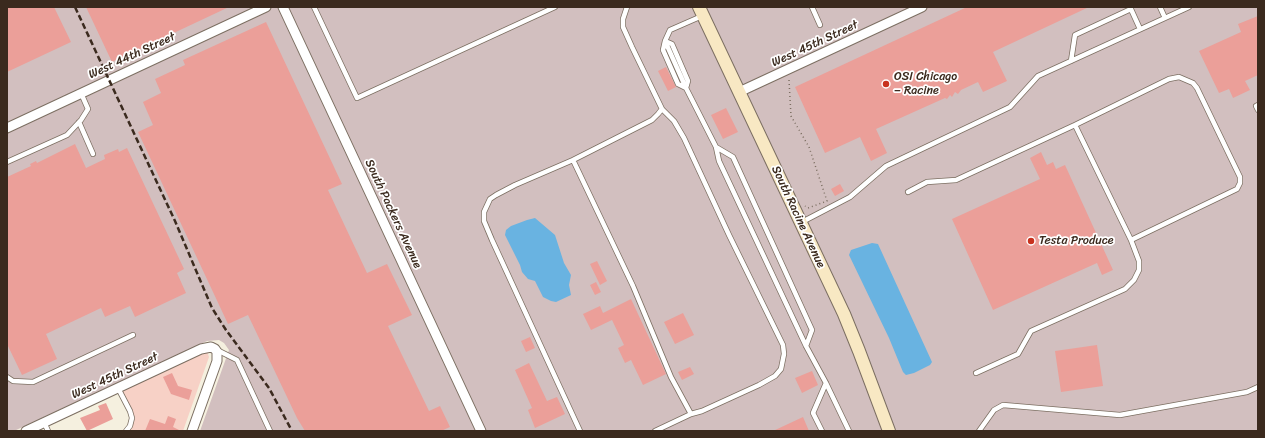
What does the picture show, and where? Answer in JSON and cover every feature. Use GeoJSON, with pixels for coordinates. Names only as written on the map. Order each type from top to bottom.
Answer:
{"type":"FeatureCollection","features":[{"type":"Feature","properties":{"kind":"street","name":"West 44th Street"},"geometry":{"type":"LineString","coordinates":[[7,128],[266,7]]}},
{"type":"Feature","properties":{"kind":"street","name":"South Packers Avenue"},"geometry":{"type":"LineString","coordinates":[[283,7],[481,431]]}},
{"type":"Feature","properties":{"kind":"street","name":"West 45th Street"},"geometry":{"type":"LineString","coordinates":[[739,92],[922,7]]}},
{"type":"Feature","properties":{"kind":"street","name":"South Racine Avenue"},"geometry":{"type":"LineString","coordinates":[[701,11],[844,314],[867,371],[888,431]]}},
{"type":"Feature","properties":{"kind":"street","name":"West 45th Street"},"geometry":{"type":"LineString","coordinates":[[26,431],[46,427],[118,388],[206,347],[215,349]]}},
{"type":"Feature","properties":{"kind":"street"},"geometry":{"type":"LineString","coordinates":[[192,431],[217,362],[217,352],[215,349]]}},
{"type":"Feature","properties":{"kind":"lane"},"geometry":{"type":"LineString","coordinates":[[314,7],[356,98],[555,7]]}},
{"type":"Feature","properties":{"kind":"lane"},"geometry":{"type":"LineString","coordinates":[[627,7],[623,18],[624,27],[632,47],[662,109],[674,120],[684,138],[729,235],[783,345],[784,354],[781,369],[775,376],[759,385],[702,411],[690,414],[655,431]]}},
{"type":"Feature","properties":{"kind":"lane"},"geometry":{"type":"LineString","coordinates":[[812,7],[820,25]]}},
{"type":"Feature","properties":{"kind":"lane"},"geometry":{"type":"LineString","coordinates":[[1160,7],[1165,18]]}},
{"type":"Feature","properties":{"kind":"lane"},"geometry":{"type":"LineString","coordinates":[[801,223],[850,197],[886,166],[1010,107],[1038,76],[1189,7]]}},
{"type":"Feature","properties":{"kind":"lane"},"geometry":{"type":"LineString","coordinates":[[1071,61],[1075,35],[1130,8],[1140,29]]}},
{"type":"Feature","properties":{"kind":"lane"},"geometry":{"type":"LineString","coordinates":[[701,11],[670,30],[663,50],[678,84],[686,88],[716,147],[719,161],[806,346],[826,383],[848,431]]}},
{"type":"Feature","properties":{"kind":"lane"},"geometry":{"type":"LineString","coordinates":[[665,41],[672,44],[688,81],[686,88]]}},
{"type":"Feature","properties":{"kind":"lane"},"geometry":{"type":"LineString","coordinates":[[908,192],[927,182],[956,180],[1075,125],[1169,79],[1179,77],[1193,83],[1197,88],[1240,177],[1240,183],[1237,189],[1131,240]]}},
{"type":"Feature","properties":{"kind":"lane"},"geometry":{"type":"LineString","coordinates":[[7,162],[67,135],[88,109],[81,93]]}},
{"type":"Feature","properties":{"kind":"lane"},"geometry":{"type":"LineString","coordinates":[[1258,105],[1256,106],[1258,110]]}},
{"type":"Feature","properties":{"kind":"lane"},"geometry":{"type":"LineString","coordinates":[[580,431],[492,240],[484,221],[484,212],[490,199],[496,195],[527,179],[572,160],[652,120],[662,109]]}},
{"type":"Feature","properties":{"kind":"lane"},"geometry":{"type":"LineString","coordinates":[[78,122],[93,154]]}},
{"type":"Feature","properties":{"kind":"lane"},"geometry":{"type":"LineString","coordinates":[[976,373],[1018,354],[1031,332],[1125,289],[1134,280],[1139,270],[1139,261],[1131,240],[1075,125]]}},
{"type":"Feature","properties":{"kind":"lane"},"geometry":{"type":"LineString","coordinates":[[716,147],[733,157],[812,330],[806,346]]}},
{"type":"Feature","properties":{"kind":"lane"},"geometry":{"type":"LineString","coordinates":[[572,160],[633,286],[671,377],[690,414]]}},
{"type":"Feature","properties":{"kind":"lane"},"geometry":{"type":"LineString","coordinates":[[7,377],[13,381],[33,382],[133,335]]}},
{"type":"Feature","properties":{"kind":"lane"},"geometry":{"type":"LineString","coordinates":[[215,349],[237,360],[270,431]]}},
{"type":"Feature","properties":{"kind":"lane"},"geometry":{"type":"LineString","coordinates":[[822,431],[813,413],[826,383]]}},
{"type":"Feature","properties":{"kind":"lane"},"geometry":{"type":"LineString","coordinates":[[980,431],[994,410],[1003,404],[1120,415],[1246,392],[1258,387]]}},
{"type":"Feature","properties":{"kind":"lane"},"geometry":{"type":"LineString","coordinates":[[118,388],[132,418],[130,426],[126,431]]}},
{"type":"Feature","properties":{"kind":"path"},"geometry":{"type":"LineString","coordinates":[[788,80],[791,116],[809,147],[827,200],[808,208],[802,203]]}},
{"type":"Feature","properties":{"kind":"shaded area"},"geometry":{"type":"Polygon","coordinates":[[[7,7],[1258,7],[1258,431],[200,431],[229,350],[224,343],[219,340],[207,341],[14,431],[7,431],[7,7]]]}},
{"type":"Feature","properties":{"kind":"shaded area"},"geometry":{"type":"Polygon","coordinates":[[[207,351],[209,357],[183,431],[126,431],[132,418],[120,392],[207,351]]]}},
{"type":"Feature","properties":{"kind":"water"},"geometry":{"type":"Polygon","coordinates":[[[535,218],[555,235],[564,263],[571,275],[569,285],[571,295],[556,302],[543,297],[535,281],[528,279],[522,272],[505,235],[506,230],[511,226],[535,218]]]}},
{"type":"Feature","properties":{"kind":"water"},"geometry":{"type":"Polygon","coordinates":[[[872,243],[878,244],[932,362],[930,365],[914,373],[906,375],[903,372],[889,338],[849,255],[851,250],[872,243]]]}},
{"type":"Feature","properties":{"kind":"building"},"geometry":{"type":"Polygon","coordinates":[[[7,7],[54,7],[71,42],[7,72],[7,7]]]}},
{"type":"Feature","properties":{"kind":"building"},"geometry":{"type":"Polygon","coordinates":[[[86,7],[229,7],[112,62],[86,7]]]}},
{"type":"Feature","properties":{"kind":"building","name":"OSI Chicago – Racine"},"geometry":{"type":"Polygon","coordinates":[[[967,7],[1089,7],[993,52],[1007,81],[983,92],[978,82],[961,90],[958,94],[955,92],[952,97],[950,95],[947,99],[945,98],[876,129],[887,153],[871,161],[860,137],[825,153],[795,87],[967,7]]]}},
{"type":"Feature","properties":{"kind":"building"},"geometry":{"type":"Polygon","coordinates":[[[1258,16],[1258,75],[1245,81],[1250,90],[1233,98],[1229,89],[1219,93],[1199,51],[1241,32],[1238,24],[1258,16]]]}},
{"type":"Feature","properties":{"kind":"building"},"geometry":{"type":"Polygon","coordinates":[[[266,22],[342,184],[328,190],[367,273],[387,264],[412,315],[388,326],[429,411],[440,406],[450,427],[441,431],[305,431],[297,418],[248,315],[228,324],[138,132],[153,125],[143,102],[161,93],[155,79],[185,65],[183,60],[266,22]]]}},
{"type":"Feature","properties":{"kind":"building"},"geometry":{"type":"Polygon","coordinates":[[[666,67],[676,87],[668,91],[658,71],[666,67]]]}},
{"type":"Feature","properties":{"kind":"building"},"geometry":{"type":"Polygon","coordinates":[[[726,108],[738,132],[723,139],[711,115],[726,108]]]}},
{"type":"Feature","properties":{"kind":"building"},"geometry":{"type":"Polygon","coordinates":[[[75,144],[86,168],[105,159],[104,155],[118,149],[119,152],[127,148],[184,269],[177,273],[186,293],[135,317],[130,306],[105,317],[101,308],[46,334],[57,359],[22,375],[7,344],[7,177],[31,166],[30,164],[36,161],[37,163],[75,144]]]}},
{"type":"Feature","properties":{"kind":"building","name":"Testa Produce"},"geometry":{"type":"Polygon","coordinates":[[[1041,152],[1047,165],[1053,162],[1056,169],[1065,165],[1113,270],[1102,275],[1097,263],[993,310],[952,219],[1040,179],[1030,158],[1041,152]]]}},
{"type":"Feature","properties":{"kind":"building"},"geometry":{"type":"Polygon","coordinates":[[[840,184],[844,191],[835,196],[831,189],[840,184]]]}},
{"type":"Feature","properties":{"kind":"building"},"geometry":{"type":"Polygon","coordinates":[[[597,261],[607,281],[600,285],[590,264],[597,261]]]}},
{"type":"Feature","properties":{"kind":"building"},"geometry":{"type":"Polygon","coordinates":[[[596,282],[601,292],[595,295],[590,285],[596,282]]]}},
{"type":"Feature","properties":{"kind":"building"},"geometry":{"type":"Polygon","coordinates":[[[631,299],[666,374],[643,385],[631,360],[625,363],[618,348],[624,345],[612,320],[591,330],[583,314],[600,306],[603,313],[631,299]]]}},
{"type":"Feature","properties":{"kind":"building"},"geometry":{"type":"Polygon","coordinates":[[[683,313],[694,335],[675,344],[664,322],[683,313]]]}},
{"type":"Feature","properties":{"kind":"building"},"geometry":{"type":"Polygon","coordinates":[[[530,337],[535,348],[526,352],[521,341],[530,337]]]}},
{"type":"Feature","properties":{"kind":"building"},"geometry":{"type":"Polygon","coordinates":[[[1097,345],[1103,386],[1061,392],[1055,351],[1097,345]]]}},
{"type":"Feature","properties":{"kind":"building"},"geometry":{"type":"Polygon","coordinates":[[[529,363],[547,401],[557,397],[565,414],[535,428],[528,410],[532,408],[515,370],[529,363]]]}},
{"type":"Feature","properties":{"kind":"building"},"geometry":{"type":"Polygon","coordinates":[[[690,367],[694,374],[682,380],[678,372],[690,367]]]}},
{"type":"Feature","properties":{"kind":"building"},"geometry":{"type":"Polygon","coordinates":[[[812,371],[818,385],[802,393],[795,378],[812,371]]]}},
{"type":"Feature","properties":{"kind":"building"},"geometry":{"type":"Polygon","coordinates":[[[172,373],[178,386],[192,390],[189,400],[171,394],[163,377],[172,373]]]}},
{"type":"Feature","properties":{"kind":"building"},"geometry":{"type":"Polygon","coordinates":[[[106,403],[113,419],[87,431],[80,418],[100,410],[98,406],[106,403]]]}},
{"type":"Feature","properties":{"kind":"building"},"geometry":{"type":"Polygon","coordinates":[[[168,416],[176,419],[173,427],[181,431],[145,431],[150,419],[165,424],[168,416]]]}},
{"type":"Feature","properties":{"kind":"building"},"geometry":{"type":"Polygon","coordinates":[[[803,417],[809,431],[773,431],[803,417]]]}},
{"type":"Feature","properties":{"kind":"railway"},"geometry":{"type":"LineString","coordinates":[[75,7],[175,221],[212,308],[226,330],[269,388],[292,431]]}},
{"type":"Feature","properties":{"kind":"place","name":"OSI Chicago – Racine"},"geometry":{"type":"Point","coordinates":[886,84]}},
{"type":"Feature","properties":{"kind":"place","name":"Testa Produce"},"geometry":{"type":"Point","coordinates":[1031,241]}}]}
